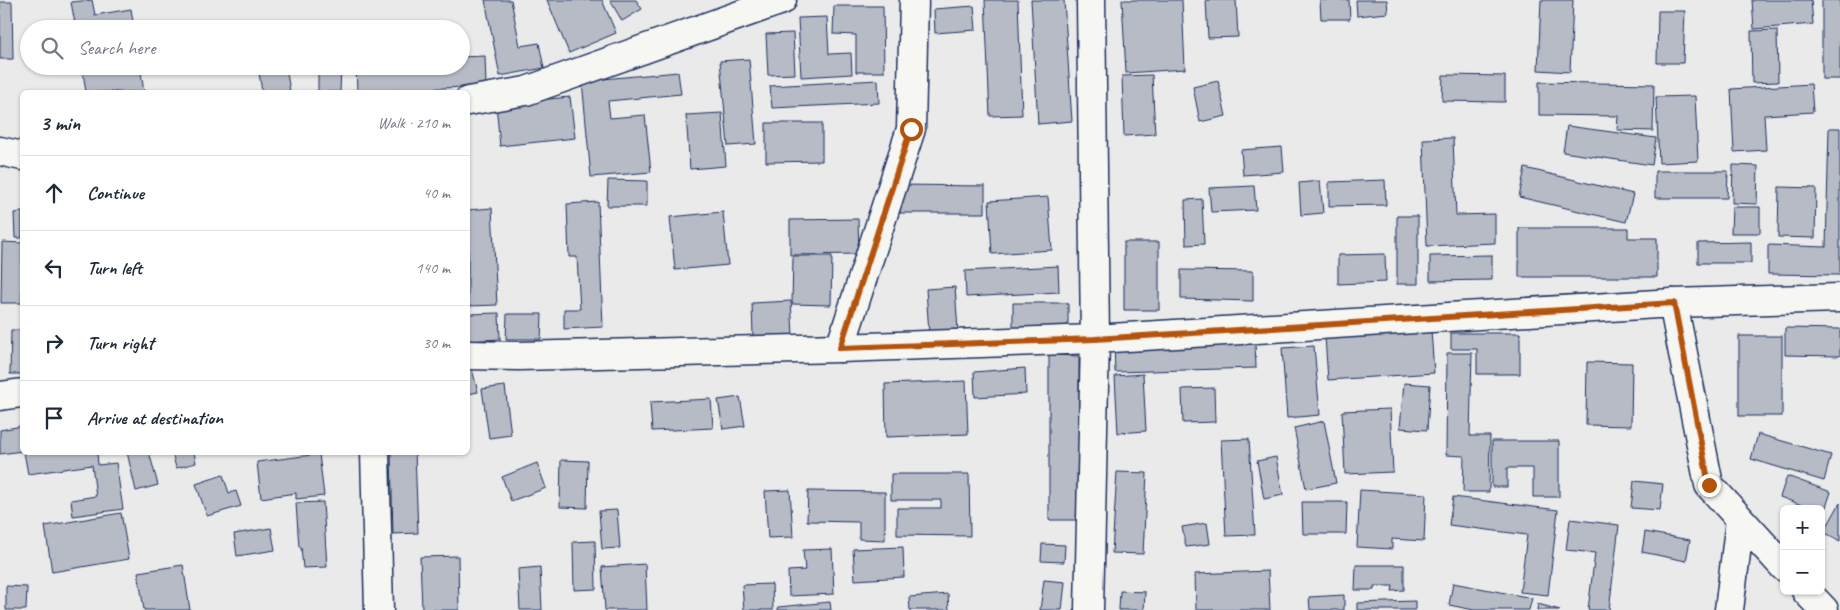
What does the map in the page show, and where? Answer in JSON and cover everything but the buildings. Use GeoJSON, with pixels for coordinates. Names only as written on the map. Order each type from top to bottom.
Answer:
{"type":"FeatureCollection","features":[{"type":"Feature","properties":{"kind":"street"},"geometry":{"type":"LineString","coordinates":[[470,101],[526,92],[782,0]]}},
{"type":"Feature","properties":{"kind":"street"},"geometry":{"type":"LineString","coordinates":[[840,348],[911,129],[914,0]]}},
{"type":"Feature","properties":{"kind":"street"},"geometry":{"type":"LineString","coordinates":[[1089,610],[1095,339],[1091,0]]}},
{"type":"Feature","properties":{"kind":"street"},"geometry":{"type":"LineString","coordinates":[[0,151],[20,156]]}},
{"type":"Feature","properties":{"kind":"street"},"geometry":{"type":"LineString","coordinates":[[470,355],[519,356],[840,348],[1095,339],[1674,303],[1840,298]]}},
{"type":"Feature","properties":{"kind":"street"},"geometry":{"type":"LineString","coordinates":[[1674,303],[1709,485],[1780,563]]}},
{"type":"Feature","properties":{"kind":"street"},"geometry":{"type":"LineString","coordinates":[[0,396],[20,393]]}},
{"type":"Feature","properties":{"kind":"street"},"geometry":{"type":"LineString","coordinates":[[375,455],[379,610]]}},
{"type":"Feature","properties":{"kind":"street"},"geometry":{"type":"LineString","coordinates":[[1729,610],[1740,520]]}},
{"type":"Feature","properties":{"kind":"street"},"geometry":{"type":"LineString","coordinates":[[1810,595],[1824,610]]}},
{"type":"Feature","properties":{"kind":"route"},"geometry":{"type":"LineString","coordinates":[[911,129],[840,348],[1095,339],[1674,303],[1709,485]]}}]}
